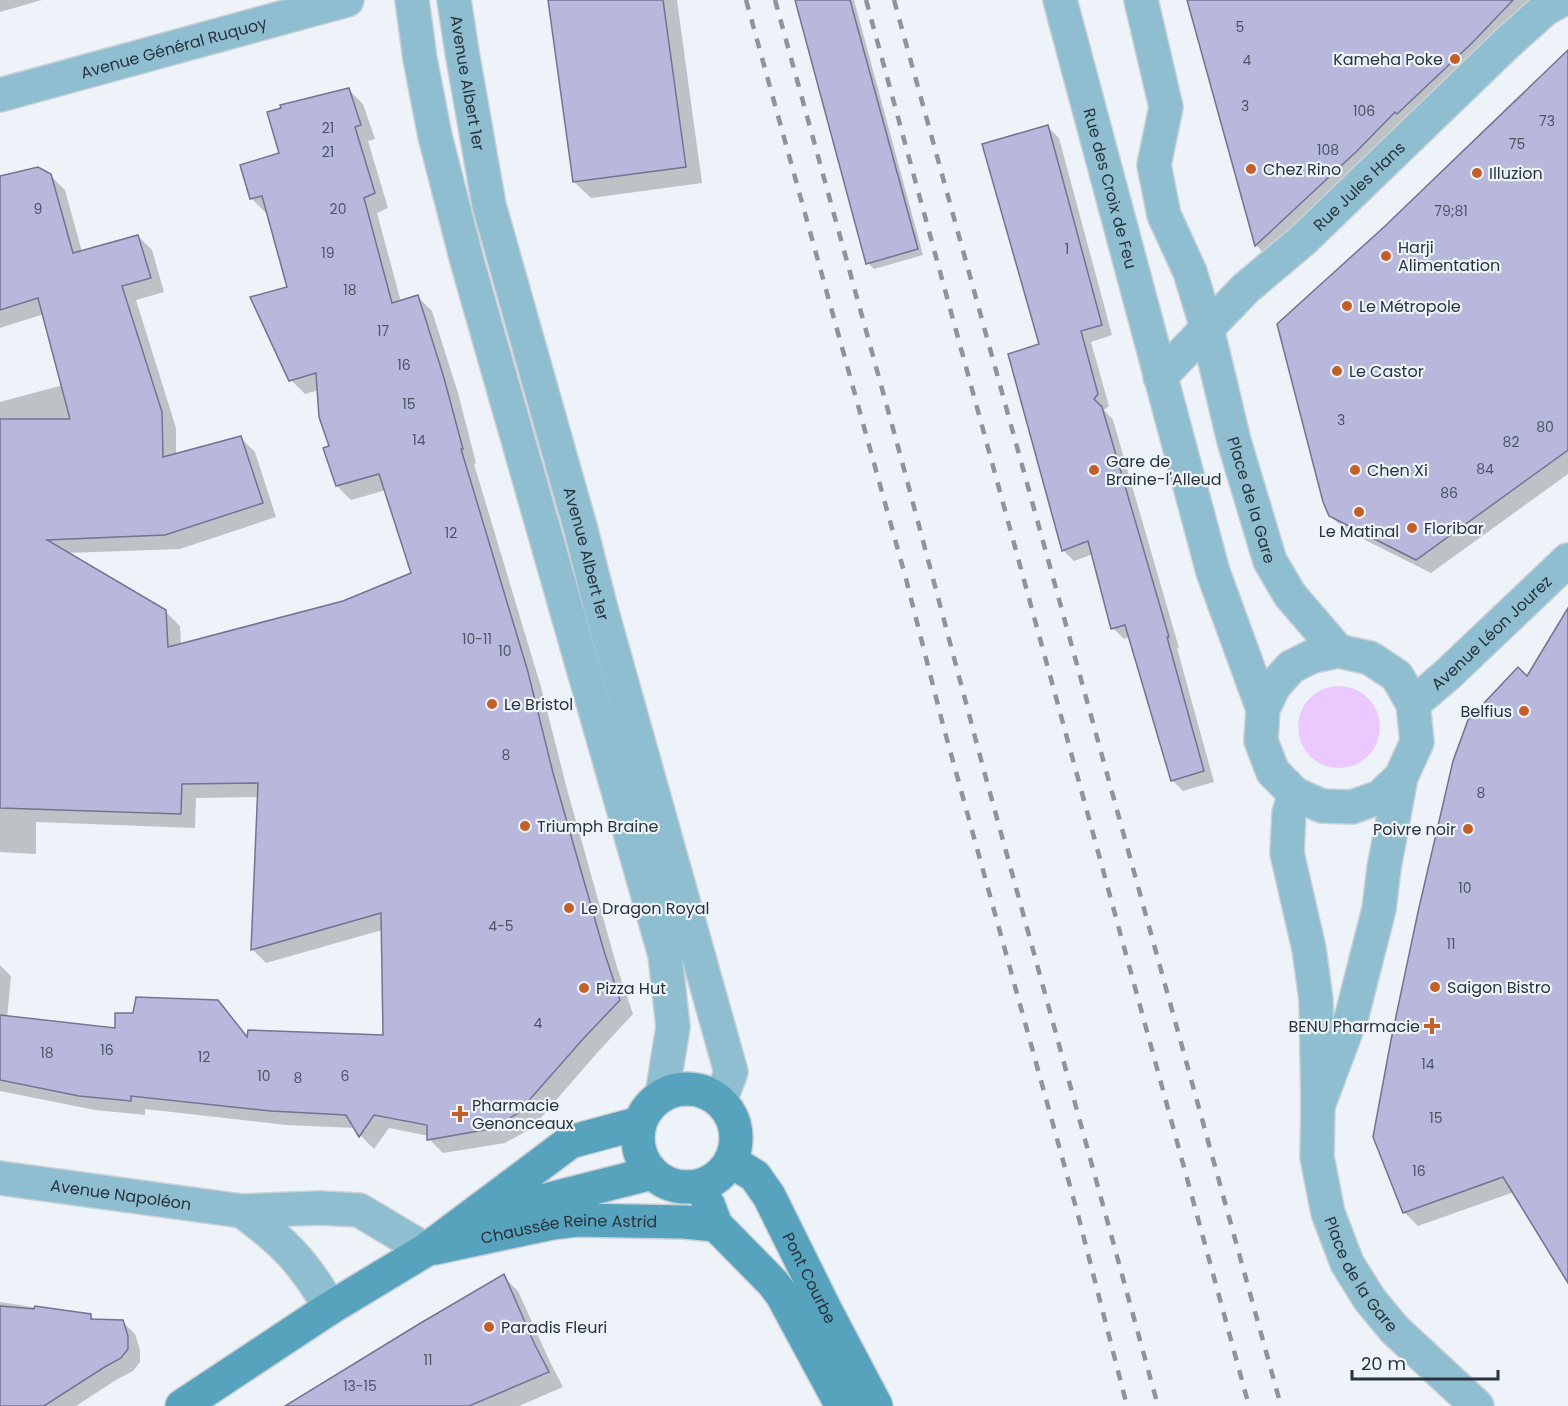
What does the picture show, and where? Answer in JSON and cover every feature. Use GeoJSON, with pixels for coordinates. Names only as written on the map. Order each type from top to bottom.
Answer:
{"type":"FeatureCollection","features":[{"type":"Feature","properties":{"kind":"main road"},"geometry":{"type":"LineString","coordinates":[[692,1089],[720,1101],[732,1118],[736,1139],[731,1161],[718,1176],[702,1185],[670,1184],[652,1173],[642,1158],[637,1141],[639,1123],[648,1107],[662,1095],[692,1089]]}},
{"type":"Feature","properties":{"kind":"main road","name":"Chaussée Reine Astrid"},"geometry":{"type":"LineString","coordinates":[[182,1406],[330,1308],[426,1250],[570,1142],[639,1123]]}},
{"type":"Feature","properties":{"kind":"main road","name":"Pont Courbe"},"geometry":{"type":"LineString","coordinates":[[731,1161],[755,1176],[769,1196],[876,1406]]}},
{"type":"Feature","properties":{"kind":"main road","name":"Chaussée Reine Astrid"},"geometry":{"type":"LineString","coordinates":[[426,1250],[546,1200],[652,1173]]}},
{"type":"Feature","properties":{"kind":"main road","name":"Pont Courbe"},"geometry":{"type":"LineString","coordinates":[[702,1185],[716,1225],[782,1295],[842,1406]]}},
{"type":"Feature","properties":{"kind":"main road","name":"Chaussée Reine Astrid"},"geometry":{"type":"LineString","coordinates":[[426,1250],[552,1223],[577,1220],[684,1222],[716,1225]]}},
{"type":"Feature","properties":{"kind":"street","name":"Avenue Général Ruquoy"},"geometry":{"type":"LineString","coordinates":[[0,95],[347,0]]}},
{"type":"Feature","properties":{"kind":"street"},"geometry":{"type":"LineString","coordinates":[[412,0],[420,59],[435,136],[467,261],[664,955],[673,1027],[662,1095]]}},
{"type":"Feature","properties":{"kind":"street","name":"Avenue Albert 1er"},"geometry":{"type":"LineString","coordinates":[[454,0],[489,205],[732,1072],[720,1101]]}},
{"type":"Feature","properties":{"kind":"street","name":"Rue des Croix de Feu"},"geometry":{"type":"LineString","coordinates":[[1060,0],[1160,377]]}},
{"type":"Feature","properties":{"kind":"street"},"geometry":{"type":"LineString","coordinates":[[1141,0],[1166,107],[1154,165],[1164,215],[1190,272],[1207,328]]}},
{"type":"Feature","properties":{"kind":"street","name":"Rue Jules Hans"},"geometry":{"type":"LineString","coordinates":[[1160,377],[1246,288],[1303,240],[1505,45],[1545,9],[1561,0]]}},
{"type":"Feature","properties":{"kind":"street","name":"Place de la Gare"},"geometry":{"type":"LineString","coordinates":[[1207,328],[1234,441],[1270,561],[1290,595],[1338,651]]}},
{"type":"Feature","properties":{"kind":"street","name":"Place de la Gare"},"geometry":{"type":"LineString","coordinates":[[1160,377],[1213,572],[1263,709]]}},
{"type":"Feature","properties":{"kind":"street","name":"Avenue Léon Jourez"},"geometry":{"type":"LineString","coordinates":[[1413,704],[1447,675],[1568,560]]}},
{"type":"Feature","properties":{"kind":"street","name":"Place de la Gare"},"geometry":{"type":"LineString","coordinates":[[1318,1106],[1352,1015],[1379,909],[1384,868],[1401,777],[1417,742],[1413,704],[1397,676],[1370,658],[1338,651],[1313,656],[1291,668],[1274,686],[1263,709],[1261,741],[1273,772],[1295,794],[1322,806],[1352,807],[1380,797],[1401,777]]}},
{"type":"Feature","properties":{"kind":"street","name":"Place de la Gare"},"geometry":{"type":"LineString","coordinates":[[1295,794],[1289,813],[1287,853],[1311,959],[1316,1000],[1317,1157],[1328,1213],[1347,1263],[1370,1300],[1395,1330],[1477,1406]]}},
{"type":"Feature","properties":{"kind":"street","name":"Avenue Napoléon"},"geometry":{"type":"LineString","coordinates":[[0,1178],[242,1211],[319,1208],[359,1210],[426,1250]]}},
{"type":"Feature","properties":{"kind":"street","name":"Avenue Napoléon"},"geometry":{"type":"LineString","coordinates":[[242,1211],[289,1249],[305,1268],[330,1308]]}},
{"type":"Feature","properties":{"kind":"shaded area"},"geometry":{"type":"Polygon","coordinates":[[[1339,686],[1355,689],[1368,698],[1377,711],[1380,727],[1377,743],[1368,756],[1355,765],[1339,768],[1323,765],[1310,756],[1301,743],[1298,727],[1301,711],[1310,698],[1323,689],[1339,686]]]}},
{"type":"Feature","properties":{"kind":"building"},"geometry":{"type":"Polygon","coordinates":[[[548,0],[663,0],[686,167],[573,182],[548,0]]]}},
{"type":"Feature","properties":{"kind":"building"},"geometry":{"type":"Polygon","coordinates":[[[795,0],[850,0],[918,249],[866,264],[795,0]]]}},
{"type":"Feature","properties":{"kind":"building"},"geometry":{"type":"Polygon","coordinates":[[[1187,0],[1513,0],[1472,43],[1397,114],[1395,112],[1357,151],[1255,246],[1187,0]]]}},
{"type":"Feature","properties":{"kind":"building"},"geometry":{"type":"Polygon","coordinates":[[[1568,50],[1568,450],[1416,560],[1329,516],[1323,502],[1277,324],[1384,227],[1568,50]]]}},
{"type":"Feature","properties":{"kind":"building"},"geometry":{"type":"Polygon","coordinates":[[[349,88],[361,125],[355,127],[375,193],[364,198],[392,303],[418,295],[444,378],[463,449],[461,449],[528,672],[553,773],[620,1000],[517,1114],[490,1129],[427,1140],[427,1125],[374,1115],[359,1137],[346,1115],[271,1111],[131,1096],[131,1101],[79,1096],[0,1080],[0,1015],[115,1028],[115,1013],[133,1013],[136,997],[218,1000],[247,1037],[248,1030],[383,1035],[381,913],[251,950],[258,783],[182,784],[181,814],[0,808],[0,419],[70,419],[38,298],[0,310],[0,176],[38,167],[51,174],[73,253],[138,235],[151,278],[122,286],[162,412],[163,457],[241,436],[263,503],[165,535],[47,540],[166,610],[168,647],[343,601],[411,573],[379,474],[336,486],[323,448],[329,446],[319,417],[316,373],[289,381],[250,297],[287,287],[262,196],[250,199],[240,165],[279,153],[267,112],[281,108],[280,105],[349,88]]]}},
{"type":"Feature","properties":{"kind":"building"},"geometry":{"type":"Polygon","coordinates":[[[1048,125],[1102,325],[1081,331],[1098,394],[1094,399],[1102,407],[1169,637],[1167,637],[1204,771],[1171,781],[1125,625],[1111,629],[1088,541],[1062,551],[1008,354],[1039,344],[982,144],[1048,125]]]}},
{"type":"Feature","properties":{"kind":"building"},"geometry":{"type":"Polygon","coordinates":[[[1568,608],[1568,1283],[1503,1177],[1403,1213],[1373,1137],[1418,912],[1453,761],[1468,720],[1518,667],[1527,676],[1568,608]]]}},
{"type":"Feature","properties":{"kind":"building"},"geometry":{"type":"Polygon","coordinates":[[[504,1274],[549,1372],[469,1406],[285,1406],[419,1324],[504,1274]]]}},
{"type":"Feature","properties":{"kind":"building"},"geometry":{"type":"Polygon","coordinates":[[[0,1306],[34,1309],[35,1306],[91,1314],[91,1319],[123,1320],[128,1336],[128,1349],[121,1358],[44,1406],[0,1406],[0,1306]]]}},
{"type":"Feature","properties":{"kind":"railway"},"geometry":{"type":"LineString","coordinates":[[746,0],[906,579],[943,725],[1078,1215],[1127,1406]]}},
{"type":"Feature","properties":{"kind":"railway"},"geometry":{"type":"LineString","coordinates":[[775,0],[1158,1406]]}},
{"type":"Feature","properties":{"kind":"railway"},"geometry":{"type":"LineString","coordinates":[[866,0],[1249,1406]]}},
{"type":"Feature","properties":{"kind":"railway"},"geometry":{"type":"LineString","coordinates":[[894,0],[1281,1406]]}},
{"type":"Feature","properties":{"kind":"place","name":"Kameha Poke"},"geometry":{"type":"Point","coordinates":[1455,59]}},
{"type":"Feature","properties":{"kind":"place","name":"Chez Rino"},"geometry":{"type":"Point","coordinates":[1251,169]}},
{"type":"Feature","properties":{"kind":"place","name":"Illuzion"},"geometry":{"type":"Point","coordinates":[1477,173]}},
{"type":"Feature","properties":{"kind":"place","name":"Harji Alimentation"},"geometry":{"type":"Point","coordinates":[1386,256]}},
{"type":"Feature","properties":{"kind":"place","name":"Le Métropole"},"geometry":{"type":"Point","coordinates":[1347,306]}},
{"type":"Feature","properties":{"kind":"place","name":"Le Castor"},"geometry":{"type":"Point","coordinates":[1337,371]}},
{"type":"Feature","properties":{"kind":"place","name":"Gare de Braine-l'Alleud"},"geometry":{"type":"Point","coordinates":[1094,470]}},
{"type":"Feature","properties":{"kind":"place","name":"Chen Xi"},"geometry":{"type":"Point","coordinates":[1355,470]}},
{"type":"Feature","properties":{"kind":"place","name":"Le Matinal"},"geometry":{"type":"Point","coordinates":[1359,512]}},
{"type":"Feature","properties":{"kind":"place","name":"Floribar"},"geometry":{"type":"Point","coordinates":[1412,528]}},
{"type":"Feature","properties":{"kind":"place","name":"Le Bristol"},"geometry":{"type":"Point","coordinates":[492,704]}},
{"type":"Feature","properties":{"kind":"place","name":"Belfius"},"geometry":{"type":"Point","coordinates":[1524,711]}},
{"type":"Feature","properties":{"kind":"place","name":"Triumph Braine"},"geometry":{"type":"Point","coordinates":[525,826]}},
{"type":"Feature","properties":{"kind":"place","name":"Poivre noir"},"geometry":{"type":"Point","coordinates":[1468,829]}},
{"type":"Feature","properties":{"kind":"place","name":"Le Dragon Royal"},"geometry":{"type":"Point","coordinates":[569,908]}},
{"type":"Feature","properties":{"kind":"place","name":"Saigon Bistro"},"geometry":{"type":"Point","coordinates":[1435,987]}},
{"type":"Feature","properties":{"kind":"place","name":"Pizza Hut"},"geometry":{"type":"Point","coordinates":[584,988]}},
{"type":"Feature","properties":{"kind":"place","name":"BENU Pharmacie"},"geometry":{"type":"Point","coordinates":[1432,1026]}},
{"type":"Feature","properties":{"kind":"place","name":"Pharmacie Genonceaux"},"geometry":{"type":"Point","coordinates":[460,1114]}},
{"type":"Feature","properties":{"kind":"place","name":"Paradis Fleuri"},"geometry":{"type":"Point","coordinates":[489,1327]}}]}
